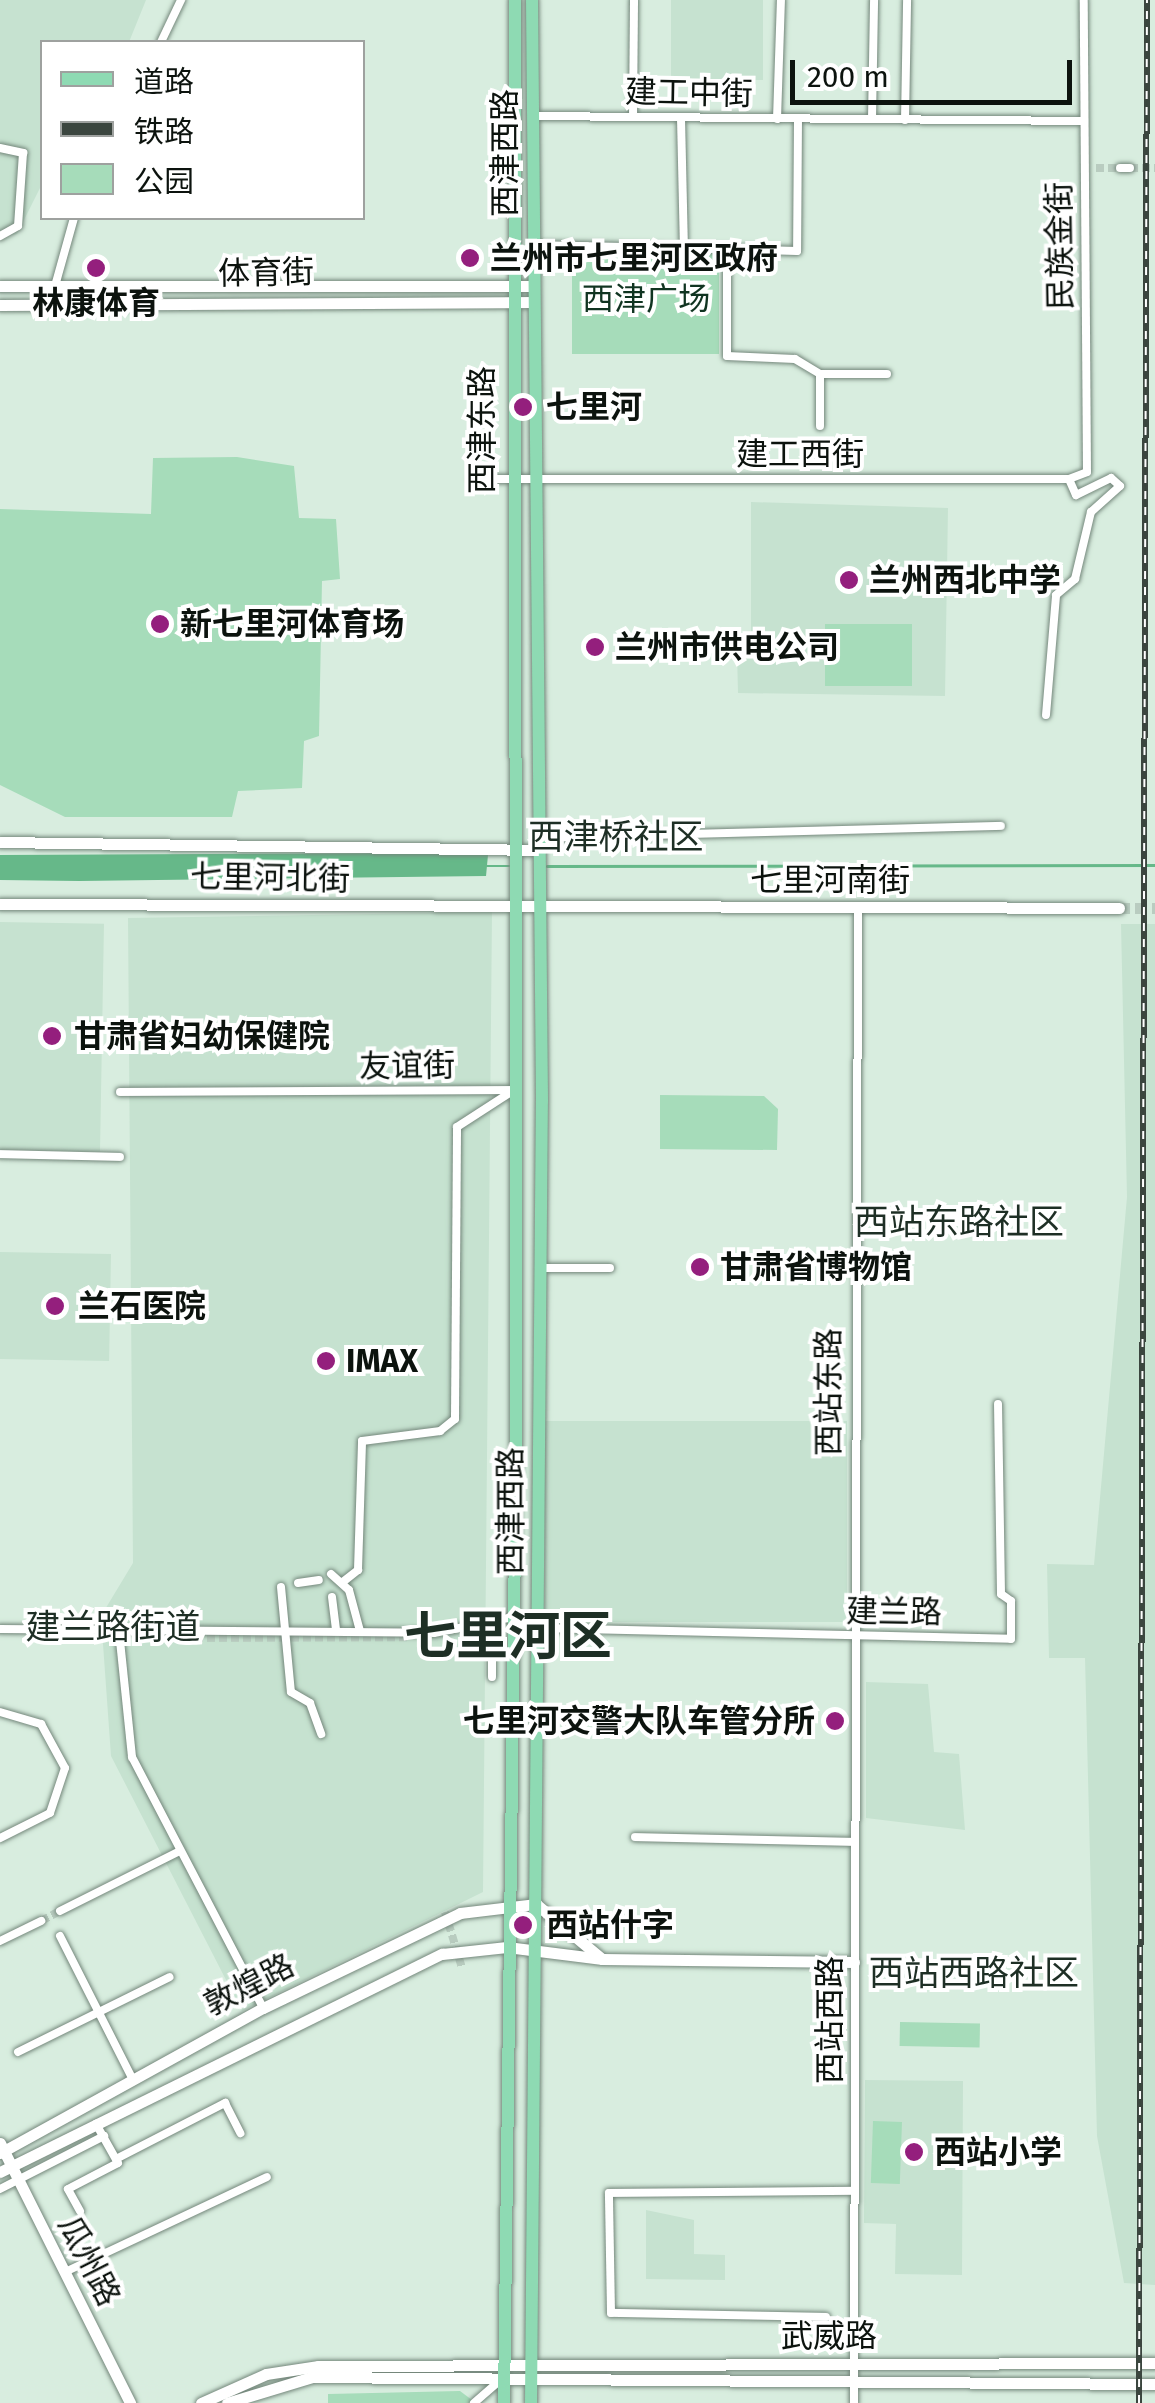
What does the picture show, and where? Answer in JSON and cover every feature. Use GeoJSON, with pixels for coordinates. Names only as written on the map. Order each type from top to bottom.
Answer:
{"type":"FeatureCollection","features":[{"type":"Feature","properties":{"kind":"main road","name":"西津东路"},"geometry":{"type":"LineString","coordinates":[[514,0],[509,478],[515,854]]}},
{"type":"Feature","properties":{"kind":"main road","name":"西津西路"},"geometry":{"type":"LineString","coordinates":[[532,0],[532,304]]}},
{"type":"Feature","properties":{"kind":"main road","name":"西津东路"},"geometry":{"type":"LineString","coordinates":[[532,304],[531,479],[540,849]]}},
{"type":"Feature","properties":{"kind":"main road","name":"西津西路"},"geometry":{"type":"LineString","coordinates":[[531,2403],[539,1951],[536,1904],[540,849]]}},
{"type":"Feature","properties":{"kind":"main road","name":"西津西路"},"geometry":{"type":"LineString","coordinates":[[504,2403],[515,854]]}},
{"type":"Feature","properties":{"kind":"main road"},"geometry":{"type":"LineString","coordinates":[[514,1095],[542,1101]]}},
{"type":"Feature","properties":{"kind":"street"},"geometry":{"type":"LineString","coordinates":[[162,40],[181,0]]}},
{"type":"Feature","properties":{"kind":"street"},"geometry":{"type":"LineString","coordinates":[[633,117],[634,0]]}},
{"type":"Feature","properties":{"kind":"street"},"geometry":{"type":"LineString","coordinates":[[777,119],[780,0]]}},
{"type":"Feature","properties":{"kind":"street"},"geometry":{"type":"LineString","coordinates":[[872,120],[874,0]]}},
{"type":"Feature","properties":{"kind":"street"},"geometry":{"type":"LineString","coordinates":[[905,120],[907,0]]}},
{"type":"Feature","properties":{"kind":"street","name":"民族金街"},"geometry":{"type":"LineString","coordinates":[[1069,480],[1087,472],[1084,0]]}},
{"type":"Feature","properties":{"kind":"street","name":"建工中街"},"geometry":{"type":"LineString","coordinates":[[533,116],[1084,121]]}},
{"type":"Feature","properties":{"kind":"street"},"geometry":{"type":"LineString","coordinates":[[681,118],[684,248]]}},
{"type":"Feature","properties":{"kind":"street"},"geometry":{"type":"LineString","coordinates":[[532,245],[797,251],[798,119]]}},
{"type":"Feature","properties":{"kind":"street"},"geometry":{"type":"LineString","coordinates":[[0,148],[23,153],[18,226],[0,236]]}},
{"type":"Feature","properties":{"kind":"street"},"geometry":{"type":"LineString","coordinates":[[1084,168],[1096,168]]}},
{"type":"Feature","properties":{"kind":"street"},"geometry":{"type":"LineString","coordinates":[[55,286],[73,220]]}},
{"type":"Feature","properties":{"kind":"street"},"geometry":{"type":"LineString","coordinates":[[727,249],[727,356],[796,359],[820,374],[886,374]]}},
{"type":"Feature","properties":{"kind":"street","name":"体育街"},"geometry":{"type":"LineString","coordinates":[[0,286],[532,286]]}},
{"type":"Feature","properties":{"kind":"street","name":"体育街"},"geometry":{"type":"LineString","coordinates":[[0,305],[532,304]]}},
{"type":"Feature","properties":{"kind":"street"},"geometry":{"type":"LineString","coordinates":[[820,374],[820,426]]}},
{"type":"Feature","properties":{"kind":"street","name":"建工西街"},"geometry":{"type":"LineString","coordinates":[[473,479],[1069,480],[1076,495],[1111,478],[1120,486],[1091,512],[1075,579],[1056,595],[1046,714]]}},
{"type":"Feature","properties":{"kind":"street"},"geometry":{"type":"LineString","coordinates":[[540,849],[1001,826]]}},
{"type":"Feature","properties":{"kind":"street","name":"七里河北街"},"geometry":{"type":"LineString","coordinates":[[0,842],[515,854],[540,849]]}},
{"type":"Feature","properties":{"kind":"street","name":"七里河北街"},"geometry":{"type":"LineString","coordinates":[[0,904],[540,909]]}},
{"type":"Feature","properties":{"kind":"street","name":"西站东路"},"geometry":{"type":"LineString","coordinates":[[852,1637],[858,907]]}},
{"type":"Feature","properties":{"kind":"street","name":"七里河南街"},"geometry":{"type":"LineString","coordinates":[[540,909],[1119,908]]}},
{"type":"Feature","properties":{"kind":"street","name":"友谊街"},"geometry":{"type":"LineString","coordinates":[[120,1092],[514,1095]]}},
{"type":"Feature","properties":{"kind":"street"},"geometry":{"type":"LineString","coordinates":[[344,1580],[358,1570],[362,1441],[440,1432],[454,1419],[456,1126],[514,1095]]}},
{"type":"Feature","properties":{"kind":"street"},"geometry":{"type":"LineString","coordinates":[[0,1154],[120,1157]]}},
{"type":"Feature","properties":{"kind":"street"},"geometry":{"type":"LineString","coordinates":[[540,1268],[610,1268]]}},
{"type":"Feature","properties":{"kind":"street","name":"建兰路"},"geometry":{"type":"LineString","coordinates":[[538,1628],[1010,1639],[1011,1602],[1001,1594],[998,1404]]}},
{"type":"Feature","properties":{"kind":"street"},"geometry":{"type":"LineString","coordinates":[[332,1574],[344,1580],[360,1632]]}},
{"type":"Feature","properties":{"kind":"street"},"geometry":{"type":"LineString","coordinates":[[298,1583],[319,1580]]}},
{"type":"Feature","properties":{"kind":"street"},"geometry":{"type":"LineString","coordinates":[[282,1588],[291,1692],[310,1703],[321,1734]]}},
{"type":"Feature","properties":{"kind":"street"},"geometry":{"type":"LineString","coordinates":[[332,1597],[336,1631]]}},
{"type":"Feature","properties":{"kind":"street"},"geometry":{"type":"LineString","coordinates":[[0,1628],[434,1632],[512,1617]]}},
{"type":"Feature","properties":{"kind":"street"},"geometry":{"type":"LineString","coordinates":[[492,1621],[492,1677]]}},
{"type":"Feature","properties":{"kind":"street"},"geometry":{"type":"LineString","coordinates":[[118,1631],[132,1756],[263,2008]]}},
{"type":"Feature","properties":{"kind":"street","name":"西站西路"},"geometry":{"type":"LineString","coordinates":[[852,1637],[854,2403]]}},
{"type":"Feature","properties":{"kind":"street"},"geometry":{"type":"LineString","coordinates":[[0,1712],[40,1724],[66,1768],[50,1812],[0,1838]]}},
{"type":"Feature","properties":{"kind":"street"},"geometry":{"type":"LineString","coordinates":[[634,1837],[854,1842]]}},
{"type":"Feature","properties":{"kind":"street"},"geometry":{"type":"LineString","coordinates":[[60,1911],[180,1851]]}},
{"type":"Feature","properties":{"kind":"street","name":"敦煌路"},"geometry":{"type":"LineString","coordinates":[[1,2149],[263,2008],[460,1913],[509,1900],[536,1904]]}},
{"type":"Feature","properties":{"kind":"street"},"geometry":{"type":"LineString","coordinates":[[536,1904],[602,1959]]}},
{"type":"Feature","properties":{"kind":"street"},"geometry":{"type":"LineString","coordinates":[[0,1941],[41,1921]]}},
{"type":"Feature","properties":{"kind":"street"},"geometry":{"type":"LineString","coordinates":[[60,1936],[132,2078]]}},
{"type":"Feature","properties":{"kind":"street","name":"敦煌路"},"geometry":{"type":"LineString","coordinates":[[0,2172],[100,2130],[409,1968],[507,1948],[602,1959],[854,1962]]}},
{"type":"Feature","properties":{"kind":"street"},"geometry":{"type":"LineString","coordinates":[[18,2052],[170,1978]]}},
{"type":"Feature","properties":{"kind":"street"},"geometry":{"type":"LineString","coordinates":[[80,2211],[68,2188],[225,2103],[240,2133]]}},
{"type":"Feature","properties":{"kind":"street"},"geometry":{"type":"LineString","coordinates":[[0,2189],[100,2130],[116,2159]]}},
{"type":"Feature","properties":{"kind":"street","name":"瓜州路"},"geometry":{"type":"LineString","coordinates":[[1,2149],[130,2403]]}},
{"type":"Feature","properties":{"kind":"street"},"geometry":{"type":"LineString","coordinates":[[64,2272],[267,2177]]}},
{"type":"Feature","properties":{"kind":"street"},"geometry":{"type":"LineString","coordinates":[[826,2317],[611,2312],[609,2193],[855,2191]]}},
{"type":"Feature","properties":{"kind":"street","name":"武威路"},"geometry":{"type":"LineString","coordinates":[[503,2370],[855,2363],[1155,2363]]}},
{"type":"Feature","properties":{"kind":"street"},"geometry":{"type":"LineString","coordinates":[[200,2403],[293,2368],[503,2370]]}},
{"type":"Feature","properties":{"kind":"street"},"geometry":{"type":"LineString","coordinates":[[227,2403],[312,2377],[503,2370]]}},
{"type":"Feature","properties":{"kind":"street"},"geometry":{"type":"LineString","coordinates":[[474,2403],[503,2370]]}},
{"type":"Feature","properties":{"kind":"street","name":"武威路"},"geometry":{"type":"LineString","coordinates":[[531,2370],[854,2381],[1155,2384]]}},
{"type":"Feature","properties":{"kind":"shaded area"},"geometry":{"type":"Polygon","coordinates":[[[0,0],[146,0],[130,40],[40,40],[40,188],[17,234],[0,237],[0,0]]]}},
{"type":"Feature","properties":{"kind":"shaded area"},"geometry":{"type":"Polygon","coordinates":[[[671,0],[763,0],[763,80],[671,80],[671,0]]]}},
{"type":"Feature","properties":{"kind":"shaded area","name":"兰州西北中学"},"geometry":{"type":"Polygon","coordinates":[[[751,502],[948,508],[945,696],[738,693],[737,653],[751,651],[751,502]]]}},
{"type":"Feature","properties":{"kind":"shaded area"},"geometry":{"type":"Polygon","coordinates":[[[0,855],[488,855],[486,876],[79,881],[0,880],[0,855]]]}},
{"type":"Feature","properties":{"kind":"shaded area"},"geometry":{"type":"Polygon","coordinates":[[[492,912],[483,1892],[242,2011],[111,1756],[101,1616],[133,1563],[128,918],[492,912]]]}},
{"type":"Feature","properties":{"kind":"shaded area","name":"甘肃省妇幼保健院"},"geometry":{"type":"Polygon","coordinates":[[[0,922],[104,924],[100,1152],[0,1150],[0,922]]]}},
{"type":"Feature","properties":{"kind":"shaded area"},"geometry":{"type":"Polygon","coordinates":[[[1121,924],[1155,924],[1155,2285],[1124,2283],[1097,2136],[1085,1658],[1049,1658],[1047,1564],[1094,1565],[1127,1197],[1121,924]]]}},
{"type":"Feature","properties":{"kind":"shaded area","name":"兰石医院"},"geometry":{"type":"Polygon","coordinates":[[[0,1252],[111,1254],[109,1361],[0,1359],[0,1252]]]}},
{"type":"Feature","properties":{"kind":"shaded area"},"geometry":{"type":"Polygon","coordinates":[[[545,1421],[847,1421],[847,1622],[545,1622],[545,1421]]]}},
{"type":"Feature","properties":{"kind":"shaded area"},"geometry":{"type":"Polygon","coordinates":[[[866,1682],[928,1684],[934,1752],[959,1754],[965,1830],[866,1818],[866,1682]]]}},
{"type":"Feature","properties":{"kind":"shaded area","name":"西站小学"},"geometry":{"type":"Polygon","coordinates":[[[865,2080],[963,2081],[962,2275],[895,2274],[896,2224],[864,2223],[865,2080]]]}},
{"type":"Feature","properties":{"kind":"shaded area"},"geometry":{"type":"Polygon","coordinates":[[[646,2210],[694,2220],[694,2254],[725,2255],[725,2280],[646,2279],[646,2210]]]}},
{"type":"Feature","properties":{"kind":"green space","name":"西津广场"},"geometry":{"type":"Polygon","coordinates":[[[572,244],[719,244],[719,354],[572,354],[572,244]]]}},
{"type":"Feature","properties":{"kind":"green space","name":"新七里河体育场"},"geometry":{"type":"Polygon","coordinates":[[[237,457],[294,466],[299,518],[336,519],[340,579],[322,581],[319,736],[304,741],[302,788],[238,791],[232,817],[65,817],[0,785],[0,509],[151,514],[153,458],[237,457]]]}},
{"type":"Feature","properties":{"kind":"green space"},"geometry":{"type":"Polygon","coordinates":[[[825,624],[912,624],[912,686],[825,686],[825,624]]]}},
{"type":"Feature","properties":{"kind":"green space"},"geometry":{"type":"Polygon","coordinates":[[[660,1095],[764,1096],[778,1109],[777,1150],[660,1149],[660,1095]]]}},
{"type":"Feature","properties":{"kind":"green space"},"geometry":{"type":"Polygon","coordinates":[[[900,2022],[980,2023],[980,2047],[900,2046],[900,2022]]]}},
{"type":"Feature","properties":{"kind":"green space"},"geometry":{"type":"Polygon","coordinates":[[[873,2121],[902,2122],[900,2184],[871,2183],[873,2121]]]}},
{"type":"Feature","properties":{"kind":"green space"},"geometry":{"type":"Polygon","coordinates":[[[460,2391],[476,2403],[328,2403],[328,2394],[460,2391]]]}},
{"type":"Feature","properties":{"kind":"waterway","name":"七里河"},"geometry":{"type":"LineString","coordinates":[[547,866],[1155,865]]}},
{"type":"Feature","properties":{"kind":"waterway","name":"七里河"},"geometry":{"type":"LineString","coordinates":[[487,866],[509,866]]}},
{"type":"Feature","properties":{"kind":"tunnel"},"geometry":{"type":"LineString","coordinates":[[1096,168],[1120,168]]}},
{"type":"Feature","properties":{"kind":"tunnel"},"geometry":{"type":"LineString","coordinates":[[1130,168],[1155,168]]}},
{"type":"Feature","properties":{"kind":"tunnel"},"geometry":{"type":"LineString","coordinates":[[1119,908],[1155,908]]}},
{"type":"Feature","properties":{"kind":"tunnel"},"geometry":{"type":"LineString","coordinates":[[171,1638],[411,1637]]}},
{"type":"Feature","properties":{"kind":"tunnel"},"geometry":{"type":"LineString","coordinates":[[41,1921],[60,1911]]}},
{"type":"Feature","properties":{"kind":"tunnel"},"geometry":{"type":"LineString","coordinates":[[445,1912],[462,1968]]}},
{"type":"Feature","properties":{"kind":"railway"},"geometry":{"type":"LineString","coordinates":[[1139,2403],[1147,0]]}},
{"type":"Feature","properties":{"kind":"place","name":"兰州市七里河区政府"},"geometry":{"type":"Point","coordinates":[470,258]}},
{"type":"Feature","properties":{"kind":"place","name":"林康体育"},"geometry":{"type":"Point","coordinates":[96,268]}},
{"type":"Feature","properties":{"kind":"place","name":"七里河"},"geometry":{"type":"Point","coordinates":[523,407]}},
{"type":"Feature","properties":{"kind":"place","name":"兰州西北中学"},"geometry":{"type":"Point","coordinates":[849,580]}},
{"type":"Feature","properties":{"kind":"place","name":"新七里河体育场"},"geometry":{"type":"Point","coordinates":[160,624]}},
{"type":"Feature","properties":{"kind":"place","name":"兰州市供电公司"},"geometry":{"type":"Point","coordinates":[595,647]}},
{"type":"Feature","properties":{"kind":"place","name":"甘肃省妇幼保健院"},"geometry":{"type":"Point","coordinates":[52,1036]}},
{"type":"Feature","properties":{"kind":"place","name":"甘肃省博物馆"},"geometry":{"type":"Point","coordinates":[700,1267]}},
{"type":"Feature","properties":{"kind":"place","name":"兰石医院"},"geometry":{"type":"Point","coordinates":[55,1306]}},
{"type":"Feature","properties":{"kind":"place","name":"IMAX"},"geometry":{"type":"Point","coordinates":[326,1361]}},
{"type":"Feature","properties":{"kind":"place","name":"七里河交警大队车管分所"},"geometry":{"type":"Point","coordinates":[835,1721]}},
{"type":"Feature","properties":{"kind":"place","name":"西站什字"},"geometry":{"type":"Point","coordinates":[523,1925]}},
{"type":"Feature","properties":{"kind":"place","name":"西站小学"},"geometry":{"type":"Point","coordinates":[914,2152]}},
{"type":"Feature","properties":{"kind":"district","name":"西津桥社区"},"geometry":{"type":"Point","coordinates":[616,837]}},
{"type":"Feature","properties":{"kind":"district","name":"西站东路社区"},"geometry":{"type":"Point","coordinates":[959,1222]}},
{"type":"Feature","properties":{"kind":"district","name":"建兰路街道"},"geometry":{"type":"Point","coordinates":[113,1627]}},
{"type":"Feature","properties":{"kind":"district","name":"七里河区"},"geometry":{"type":"Point","coordinates":[508,1637]}},
{"type":"Feature","properties":{"kind":"district","name":"西站西路社区"},"geometry":{"type":"Point","coordinates":[974,1973]}}]}
